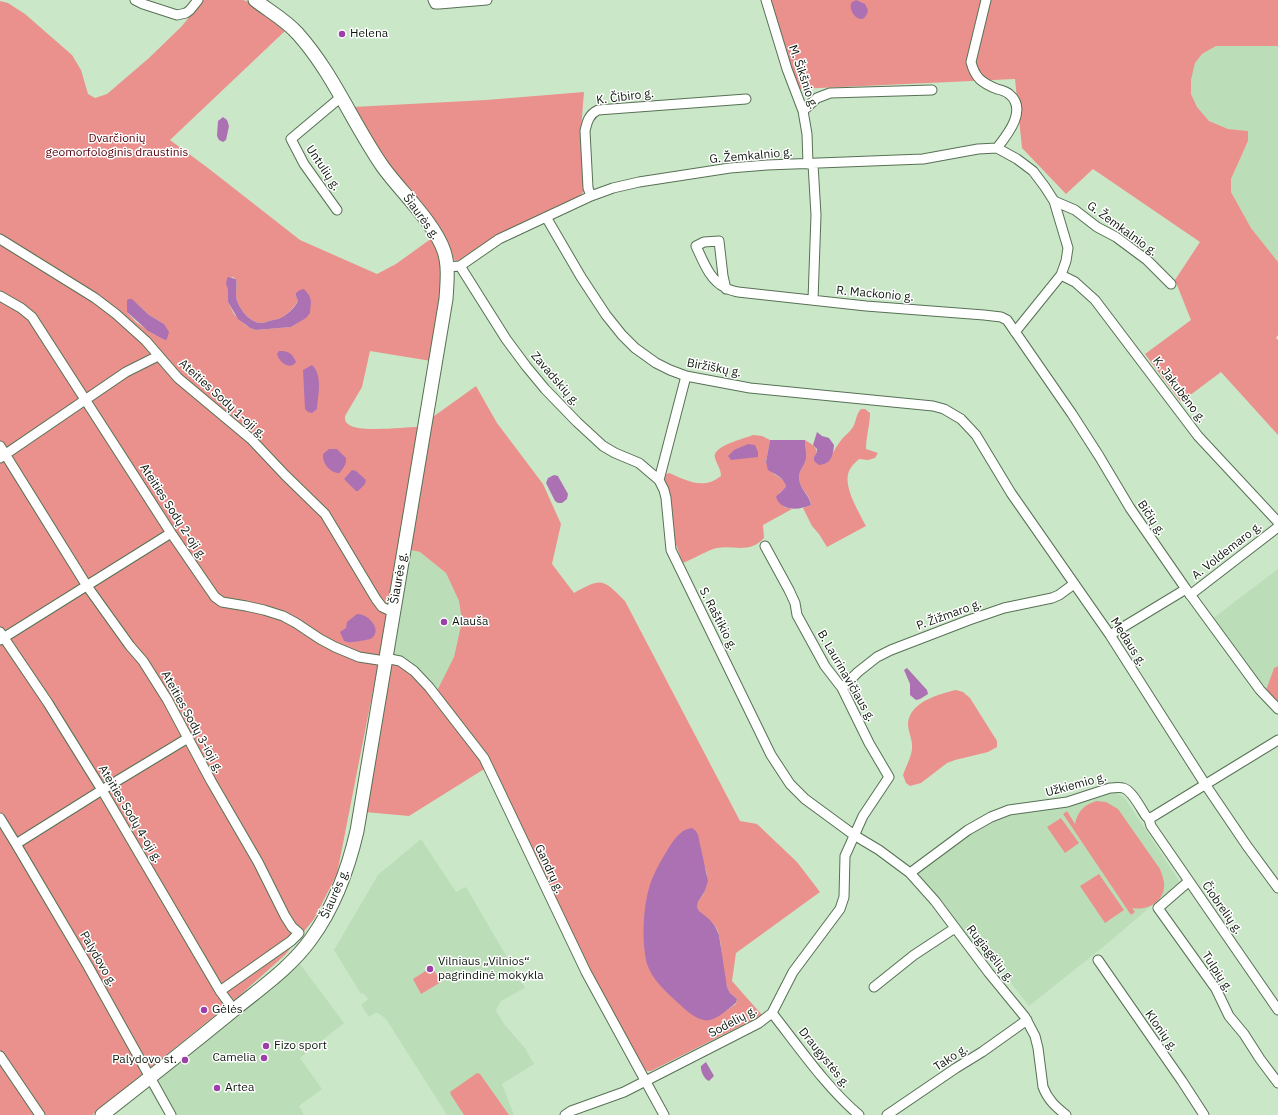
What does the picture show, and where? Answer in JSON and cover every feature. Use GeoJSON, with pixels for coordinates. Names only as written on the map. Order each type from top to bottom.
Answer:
{"type":"FeatureCollection","features":[{"type":"Feature","properties":{"kind":"main road","name":"Šiaurės g."},"geometry":{"type":"LineString","coordinates":[[102,1115],[291,963],[310,940],[332,905],[352,852],[360,812],[446,299],[447,267],[443,250],[435,234],[373,152],[314,54],[296,32],[278,16],[255,0]]}},
{"type":"Feature","properties":{"kind":"street"},"geometry":{"type":"LineString","coordinates":[[135,0],[177,15],[186,13],[198,0]]}},
{"type":"Feature","properties":{"kind":"street"},"geometry":{"type":"LineString","coordinates":[[434,2],[439,4],[487,0]]}},
{"type":"Feature","properties":{"kind":"street","name":"M. Šikšnio g."},"geometry":{"type":"LineString","coordinates":[[766,0],[776,37],[803,111],[807,134],[816,215],[813,300]]}},
{"type":"Feature","properties":{"kind":"street"},"geometry":{"type":"LineString","coordinates":[[986,0],[971,62],[973,71],[978,78],[986,84],[1008,93],[1014,101],[1016,108],[1016,118],[1013,126],[998,148],[1017,159],[1032,171],[1045,187],[1054,202],[1068,248],[1066,261],[1061,275],[1015,332]]}},
{"type":"Feature","properties":{"kind":"street"},"geometry":{"type":"LineString","coordinates":[[803,111],[817,98],[830,93],[932,90]]}},
{"type":"Feature","properties":{"kind":"street","name":"Untulių g."},"geometry":{"type":"LineString","coordinates":[[337,210],[304,164],[291,139],[341,97]]}},
{"type":"Feature","properties":{"kind":"street","name":"K. Čibiro g."},"geometry":{"type":"LineString","coordinates":[[591,196],[588,188],[585,132],[586,122],[589,116],[594,112],[598,110],[746,99]]}},
{"type":"Feature","properties":{"kind":"street","name":"G. Žemkalnio g."},"geometry":{"type":"LineString","coordinates":[[460,266],[499,239],[591,196],[614,188],[668,177],[759,166],[923,159],[978,149],[998,148]]}},
{"type":"Feature","properties":{"kind":"street","name":"G. Žemkalnio g."},"geometry":{"type":"LineString","coordinates":[[1054,202],[1075,210],[1097,227],[1116,237],[1147,260],[1171,284]]}},
{"type":"Feature","properties":{"kind":"street","name":"Biržiškų g."},"geometry":{"type":"LineString","coordinates":[[546,216],[580,277],[606,315],[622,335],[635,348],[656,363],[670,370],[686,376],[750,388],[934,406],[944,409],[952,414]]}},
{"type":"Feature","properties":{"kind":"street","name":"Ateities Sodų 1-oji g."},"geometry":{"type":"LineString","coordinates":[[0,239],[95,298],[116,314],[146,341],[178,378],[251,439],[325,514],[376,599],[382,607],[393,612]]}},
{"type":"Feature","properties":{"kind":"street","name":"R. Mackonio g."},"geometry":{"type":"LineString","coordinates":[[726,288],[719,241],[704,242],[696,246],[712,277],[719,284],[726,288],[738,292],[754,295],[866,306],[1002,317],[1007,320],[1015,332]]}},
{"type":"Feature","properties":{"kind":"street"},"geometry":{"type":"LineString","coordinates":[[447,267],[460,266]]}},
{"type":"Feature","properties":{"kind":"street","name":"Zavadskių g."},"geometry":{"type":"LineString","coordinates":[[460,266],[506,339],[545,389],[603,446],[615,453],[639,463],[648,469],[659,480]]}},
{"type":"Feature","properties":{"kind":"street","name":"K. Jakubėno g."},"geometry":{"type":"LineString","coordinates":[[1061,275],[1075,282],[1095,300],[1198,436],[1278,522]]}},
{"type":"Feature","properties":{"kind":"street","name":"Ateities Sodų 2-oji g."},"geometry":{"type":"LineString","coordinates":[[0,296],[21,308],[32,317],[171,533],[218,600],[227,604],[246,606],[283,616],[335,648],[359,657],[385,659]]}},
{"type":"Feature","properties":{"kind":"street","name":"Bičių g."},"geometry":{"type":"LineString","coordinates":[[1015,332],[1072,414],[1130,508],[1188,592],[1260,690],[1278,709]]}},
{"type":"Feature","properties":{"kind":"street"},"geometry":{"type":"LineString","coordinates":[[3,457],[126,372],[158,356]]}},
{"type":"Feature","properties":{"kind":"street"},"geometry":{"type":"LineString","coordinates":[[659,480],[686,376]]}},
{"type":"Feature","properties":{"kind":"street","name":"Medaus g."},"geometry":{"type":"LineString","coordinates":[[952,414],[961,419],[976,435],[1012,493],[1110,635],[1205,784],[1278,888]]}},
{"type":"Feature","properties":{"kind":"street","name":"Ateities Sodų 3-ioji g."},"geometry":{"type":"LineString","coordinates":[[0,446],[3,457],[87,586],[130,646],[143,661],[167,699],[211,781],[254,855],[289,922],[299,933],[310,940]]}},
{"type":"Feature","properties":{"kind":"street","name":"S. Raštikio g."},"geometry":{"type":"LineString","coordinates":[[659,480],[666,498],[671,550],[771,756],[790,784],[805,799],[854,835]]}},
{"type":"Feature","properties":{"kind":"street","name":"A. Voldemaro g."},"geometry":{"type":"LineString","coordinates":[[1110,635],[1188,592],[1278,527]]}},
{"type":"Feature","properties":{"kind":"street"},"geometry":{"type":"LineString","coordinates":[[1,637],[87,586],[171,533]]}},
{"type":"Feature","properties":{"kind":"street","name":"B. Laurinavičiaus g."},"geometry":{"type":"LineString","coordinates":[[765,546],[789,590],[795,603],[797,615],[825,666],[842,688],[869,743],[889,777],[865,812],[854,835]]}},
{"type":"Feature","properties":{"kind":"street","name":"P. Žižmaro g."},"geometry":{"type":"LineString","coordinates":[[842,688],[858,672],[877,657],[891,650],[1004,608],[1052,598],[1059,595],[1074,584]]}},
{"type":"Feature","properties":{"kind":"street","name":"Ateities Sodų 4-oji g."},"geometry":{"type":"LineString","coordinates":[[1,637],[48,703],[102,790],[220,991],[234,1010]]}},
{"type":"Feature","properties":{"kind":"street","name":"Gandrų g."},"geometry":{"type":"LineString","coordinates":[[385,659],[400,660],[414,671],[429,687],[484,758],[586,972],[664,1115]]}},
{"type":"Feature","properties":{"kind":"street"},"geometry":{"type":"LineString","coordinates":[[16,844],[188,738]]}},
{"type":"Feature","properties":{"kind":"street"},"geometry":{"type":"LineString","coordinates":[[1149,819],[1278,740]]}},
{"type":"Feature","properties":{"kind":"street","name":"Užkiemio g."},"geometry":{"type":"LineString","coordinates":[[910,873],[968,830],[991,817],[1009,810],[1067,802],[1110,788],[1123,788],[1128,790],[1149,819]]}},
{"type":"Feature","properties":{"kind":"street","name":"Palydovo g."},"geometry":{"type":"LineString","coordinates":[[0,818],[88,966],[149,1078],[171,1115]]}},
{"type":"Feature","properties":{"kind":"street","name":"Čiobrelių g."},"geometry":{"type":"LineString","coordinates":[[1149,819],[1151,826],[1188,882],[1211,912],[1278,1010]]}},
{"type":"Feature","properties":{"kind":"street","name":"Rugiagėlių g."},"geometry":{"type":"LineString","coordinates":[[854,835],[879,850],[910,873],[935,901],[1027,1020],[1035,1036],[1038,1048],[1045,1093],[1054,1105],[1066,1115]]}},
{"type":"Feature","properties":{"kind":"street","name":"Sodelių g."},"geometry":{"type":"LineString","coordinates":[[565,1115],[571,1111],[624,1092],[759,1023],[772,1013],[793,972],[840,909],[844,896],[845,856],[854,835]]}},
{"type":"Feature","properties":{"kind":"street","name":"Tulpių g."},"geometry":{"type":"LineString","coordinates":[[1188,882],[1158,908],[1216,988],[1229,1016],[1244,1034],[1278,1083]]}},
{"type":"Feature","properties":{"kind":"street"},"geometry":{"type":"LineString","coordinates":[[874,987],[914,955],[958,931]]}},
{"type":"Feature","properties":{"kind":"street"},"geometry":{"type":"LineString","coordinates":[[220,991],[291,941],[299,933]]}},
{"type":"Feature","properties":{"kind":"street","name":"Klonių g."},"geometry":{"type":"LineString","coordinates":[[1098,960],[1204,1115]]}},
{"type":"Feature","properties":{"kind":"street","name":"Draugystės g."},"geometry":{"type":"LineString","coordinates":[[772,1013],[830,1086],[845,1103],[859,1115]]}},
{"type":"Feature","properties":{"kind":"street","name":"Tako g."},"geometry":{"type":"LineString","coordinates":[[887,1115],[982,1052],[1027,1020]]}},
{"type":"Feature","properties":{"kind":"street"},"geometry":{"type":"LineString","coordinates":[[0,1056],[40,1115]]}},
{"type":"Feature","properties":{"kind":"shaded area"},"geometry":{"type":"Polygon","coordinates":[[[856,0],[865,4],[868,10],[864,18],[857,18],[852,12],[851,3],[856,0]]]}},
{"type":"Feature","properties":{"kind":"shaded area"},"geometry":{"type":"Polygon","coordinates":[[[1216,46],[1278,46],[1278,262],[1251,228],[1231,192],[1231,179],[1248,141],[1248,131],[1228,129],[1209,121],[1197,107],[1191,94],[1191,80],[1195,63],[1202,54],[1216,46]]]}},
{"type":"Feature","properties":{"kind":"shaded area"},"geometry":{"type":"Polygon","coordinates":[[[223,117],[227,120],[229,126],[226,140],[223,142],[219,140],[217,136],[218,121],[223,117]]]}},
{"type":"Feature","properties":{"kind":"shaded area"},"geometry":{"type":"Polygon","coordinates":[[[228,277],[236,279],[236,297],[238,303],[246,316],[253,321],[263,323],[284,316],[297,304],[298,301],[296,293],[304,289],[309,295],[311,301],[310,313],[306,318],[291,327],[256,330],[250,328],[238,319],[228,302],[228,290],[226,283],[228,277]]]}},
{"type":"Feature","properties":{"kind":"shaded area"},"geometry":{"type":"Polygon","coordinates":[[[132,299],[149,315],[164,324],[169,332],[167,339],[165,340],[148,331],[127,312],[127,300],[132,299]]]}},
{"type":"Feature","properties":{"kind":"shaded area"},"geometry":{"type":"Polygon","coordinates":[[[279,351],[288,352],[292,356],[296,362],[294,365],[288,366],[280,360],[277,354],[279,351]]]}},
{"type":"Feature","properties":{"kind":"shaded area"},"geometry":{"type":"Polygon","coordinates":[[[312,365],[318,374],[319,386],[317,409],[312,413],[305,409],[303,370],[312,365]]]}},
{"type":"Feature","properties":{"kind":"shaded area"},"geometry":{"type":"Polygon","coordinates":[[[817,432],[822,436],[829,438],[834,445],[831,459],[826,463],[819,465],[814,461],[817,449],[813,445],[817,432]]]}},
{"type":"Feature","properties":{"kind":"shaded area"},"geometry":{"type":"Polygon","coordinates":[[[770,440],[805,440],[806,459],[800,472],[799,479],[811,505],[796,509],[786,507],[778,502],[776,497],[786,486],[781,478],[768,470],[766,462],[770,440]]]}},
{"type":"Feature","properties":{"kind":"shaded area"},"geometry":{"type":"Polygon","coordinates":[[[748,444],[755,445],[758,452],[758,457],[731,460],[728,456],[734,450],[748,444]]]}},
{"type":"Feature","properties":{"kind":"shaded area"},"geometry":{"type":"Polygon","coordinates":[[[329,449],[337,449],[346,458],[345,464],[339,473],[336,473],[325,464],[323,454],[329,449]]]}},
{"type":"Feature","properties":{"kind":"shaded area"},"geometry":{"type":"Polygon","coordinates":[[[352,470],[356,471],[366,480],[365,484],[358,491],[356,491],[344,479],[352,470]]]}},
{"type":"Feature","properties":{"kind":"shaded area"},"geometry":{"type":"Polygon","coordinates":[[[554,475],[558,476],[568,494],[567,499],[562,503],[555,501],[546,483],[548,478],[554,475]]]}},
{"type":"Feature","properties":{"kind":"shaded area"},"geometry":{"type":"Polygon","coordinates":[[[411,550],[420,552],[446,573],[459,601],[462,621],[454,657],[438,692],[394,654],[411,550]]]}},
{"type":"Feature","properties":{"kind":"shaded area"},"geometry":{"type":"Polygon","coordinates":[[[1278,569],[1278,666],[1274,668],[1265,693],[1212,619],[1278,569]]]}},
{"type":"Feature","properties":{"kind":"shaded area"},"geometry":{"type":"Polygon","coordinates":[[[357,614],[365,616],[372,622],[376,630],[375,634],[368,640],[352,642],[344,641],[340,632],[346,628],[347,622],[357,614]]]}},
{"type":"Feature","properties":{"kind":"shaded area"},"geometry":{"type":"Polygon","coordinates":[[[907,668],[927,690],[928,694],[920,699],[916,700],[910,695],[910,684],[904,670],[907,668]]]}},
{"type":"Feature","properties":{"kind":"shaded area"},"geometry":{"type":"Polygon","coordinates":[[[1116,793],[1124,797],[1180,882],[1103,947],[1029,1006],[979,943],[974,946],[917,873],[975,830],[994,819],[1014,812],[1062,808],[1106,794],[1116,793]]]}},
{"type":"Feature","properties":{"kind":"shaded area"},"geometry":{"type":"Polygon","coordinates":[[[692,828],[698,835],[708,881],[697,907],[699,911],[715,926],[719,935],[727,987],[730,993],[737,999],[736,1003],[722,1014],[716,1018],[708,1020],[703,1020],[694,1016],[672,998],[659,984],[652,975],[647,964],[644,944],[645,910],[652,879],[661,860],[675,839],[680,833],[692,828]]]}},
{"type":"Feature","properties":{"kind":"shaded area","name":"Vilniaus „Vilnios“ pagrindinė mokykla"},"geometry":{"type":"Polygon","coordinates":[[[421,839],[456,892],[466,887],[525,988],[501,1001],[496,1010],[504,1024],[525,1048],[534,1064],[502,1084],[514,1115],[447,1115],[386,1019],[378,1013],[375,1013],[369,1017],[361,1005],[368,999],[363,993],[361,994],[334,950],[378,875],[421,839]]]}},
{"type":"Feature","properties":{"kind":"shaded area"},"geometry":{"type":"Polygon","coordinates":[[[300,964],[344,1023],[300,1058],[322,1089],[299,1106],[304,1115],[165,1115],[147,1086],[300,964]]]}},
{"type":"Feature","properties":{"kind":"shaded area"},"geometry":{"type":"Polygon","coordinates":[[[706,1062],[714,1076],[709,1081],[704,1077],[701,1068],[701,1066],[706,1062]]]}},
{"type":"Feature","properties":{"kind":"green space","name":"Dvarčionių geomorfologinis draustinis"},"geometry":{"type":"Polygon","coordinates":[[[203,0],[243,0],[254,4],[285,31],[170,140],[300,240],[377,274],[396,264],[432,238],[440,258],[442,275],[431,361],[370,351],[362,387],[345,416],[348,424],[353,427],[382,429],[419,427],[377,670],[337,874],[314,919],[285,955],[239,996],[92,1115],[0,1115],[0,1],[8,3],[25,14],[72,55],[81,70],[88,94],[95,98],[107,94],[149,58],[182,26],[203,0]],[[233,277],[227,279],[228,302],[234,314],[244,324],[256,330],[291,327],[299,322],[309,295],[306,293],[296,296],[298,301],[296,304],[290,312],[281,318],[260,323],[253,321],[246,316],[239,306],[236,297],[236,279],[233,277]],[[128,303],[127,312],[136,322],[155,335],[164,324],[149,315],[136,303],[128,303]]]}},
{"type":"Feature","properties":{"kind":"green space"},"geometry":{"type":"Polygon","coordinates":[[[771,0],[1278,0],[1278,46],[1216,46],[1202,54],[1195,63],[1191,80],[1191,94],[1197,107],[1209,121],[1228,129],[1248,131],[1248,141],[1231,179],[1231,192],[1251,228],[1278,262],[1278,335],[1276,338],[1278,340],[1278,435],[1221,372],[1181,402],[1145,354],[1191,320],[1175,280],[1200,242],[1093,169],[1066,194],[1022,148],[1015,79],[798,89],[771,0]]]}},
{"type":"Feature","properties":{"kind":"green space"},"geometry":{"type":"Polygon","coordinates":[[[584,92],[581,129],[584,191],[578,198],[466,258],[456,261],[454,260],[450,249],[391,170],[353,107],[486,100],[584,92]]]}},
{"type":"Feature","properties":{"kind":"green space"},"geometry":{"type":"Polygon","coordinates":[[[476,386],[497,423],[543,484],[561,524],[552,564],[574,593],[591,584],[602,583],[612,588],[625,601],[740,821],[757,824],[797,862],[820,892],[736,953],[732,981],[762,1015],[651,1071],[647,1071],[643,1068],[571,934],[489,766],[409,816],[365,812],[394,654],[409,661],[424,675],[437,691],[454,657],[462,621],[459,601],[446,573],[420,552],[411,550],[430,419],[476,386]],[[681,832],[713,1019],[736,1004],[737,999],[730,993],[727,987],[718,931],[716,927],[698,910],[697,907],[705,891],[707,882],[705,866],[697,852],[681,832]]]}},
{"type":"Feature","properties":{"kind":"green space"},"geometry":{"type":"Polygon","coordinates":[[[861,409],[865,409],[870,413],[866,449],[878,453],[875,458],[868,460],[859,459],[855,462],[850,469],[848,482],[849,490],[855,506],[866,526],[827,547],[812,526],[803,508],[811,505],[810,499],[801,486],[799,479],[800,472],[806,459],[805,440],[815,448],[817,452],[814,457],[830,459],[838,444],[853,427],[861,409]]]}},
{"type":"Feature","properties":{"kind":"green space"},"geometry":{"type":"Polygon","coordinates":[[[753,435],[762,436],[770,440],[766,462],[774,474],[784,482],[786,486],[779,493],[784,507],[792,509],[763,525],[764,538],[753,546],[742,548],[717,548],[683,563],[670,522],[663,478],[664,475],[669,473],[695,483],[708,483],[721,476],[720,469],[715,458],[715,454],[718,450],[753,435]]]}},
{"type":"Feature","properties":{"kind":"green space"},"geometry":{"type":"Polygon","coordinates":[[[1278,666],[1278,704],[1265,693],[1274,668],[1278,666]]]}},
{"type":"Feature","properties":{"kind":"green space"},"geometry":{"type":"Polygon","coordinates":[[[956,690],[963,692],[970,698],[997,741],[997,747],[988,752],[947,763],[921,783],[910,786],[906,783],[903,775],[910,759],[912,749],[912,742],[908,727],[910,716],[919,705],[926,700],[956,690]]]}},
{"type":"Feature","properties":{"kind":"green space"},"geometry":{"type":"Polygon","coordinates":[[[1096,801],[1106,802],[1118,809],[1160,869],[1163,878],[1163,893],[1157,902],[1148,907],[1137,909],[1132,908],[1135,912],[1131,915],[1063,814],[1067,811],[1075,824],[1079,813],[1088,805],[1096,801]]]}},
{"type":"Feature","properties":{"kind":"green space"},"geometry":{"type":"Polygon","coordinates":[[[1061,818],[1079,843],[1065,853],[1047,827],[1061,818]]]}},
{"type":"Feature","properties":{"kind":"green space"},"geometry":{"type":"Polygon","coordinates":[[[1099,874],[1124,910],[1105,923],[1080,886],[1099,874]]]}},
{"type":"Feature","properties":{"kind":"green space"},"geometry":{"type":"Polygon","coordinates":[[[432,967],[441,982],[421,994],[413,979],[432,967]]]}},
{"type":"Feature","properties":{"kind":"green space"},"geometry":{"type":"Polygon","coordinates":[[[477,1073],[480,1074],[509,1115],[464,1115],[450,1092],[477,1073]]]}},
{"type":"Feature","properties":{"kind":"place","name":"Helena"},"geometry":{"type":"Point","coordinates":[342,34]}},
{"type":"Feature","properties":{"kind":"place","name":"Alauša"},"geometry":{"type":"Point","coordinates":[444,622]}},
{"type":"Feature","properties":{"kind":"place","name":"Vilniaus „Vilnios“ pagrindinė mokykla"},"geometry":{"type":"Point","coordinates":[430,969]}},
{"type":"Feature","properties":{"kind":"place","name":"Gėlės"},"geometry":{"type":"Point","coordinates":[204,1010]}},
{"type":"Feature","properties":{"kind":"place","name":"Fizo sport"},"geometry":{"type":"Point","coordinates":[266,1046]}},
{"type":"Feature","properties":{"kind":"place","name":"Camelia"},"geometry":{"type":"Point","coordinates":[264,1058]}},
{"type":"Feature","properties":{"kind":"place","name":"Palydovo st."},"geometry":{"type":"Point","coordinates":[185,1060]}},
{"type":"Feature","properties":{"kind":"place","name":"Artea"},"geometry":{"type":"Point","coordinates":[217,1088]}}]}
